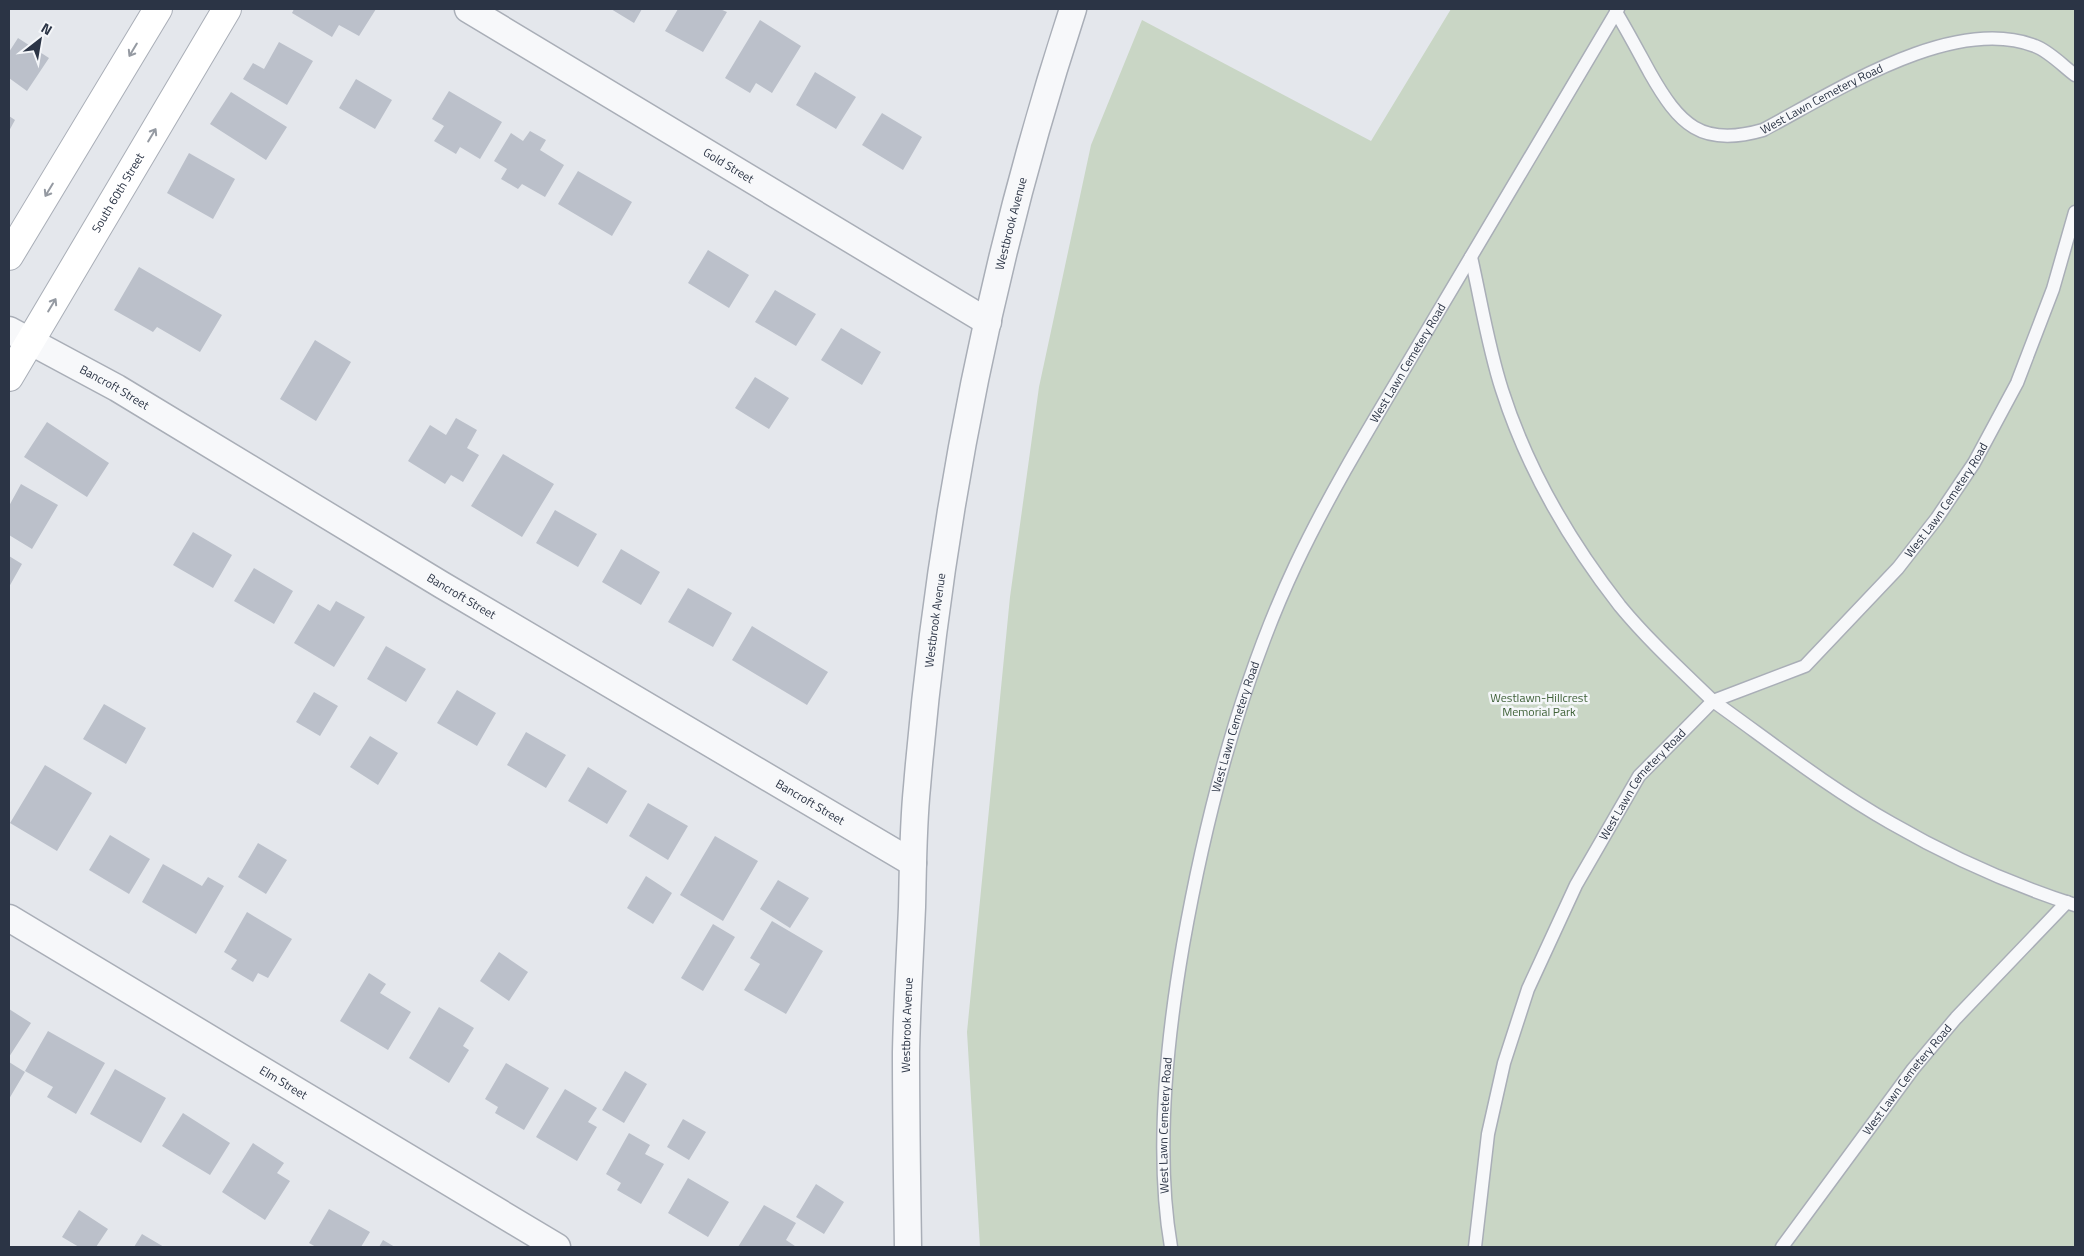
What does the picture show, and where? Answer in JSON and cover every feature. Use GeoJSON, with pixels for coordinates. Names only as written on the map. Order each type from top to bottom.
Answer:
{"type":"FeatureCollection","features":[{"type":"Feature","properties":{"kind":"main road"},"geometry":{"type":"LineString","coordinates":[[9,256],[158,9]]}},
{"type":"Feature","properties":{"kind":"main road","name":"South 60th Street"},"geometry":{"type":"LineString","coordinates":[[9,377],[19,336],[227,9]]}},
{"type":"Feature","properties":{"kind":"street","name":"Gold Street"},"geometry":{"type":"LineString","coordinates":[[468,9],[988,322]]}},
{"type":"Feature","properties":{"kind":"street","name":"Westbrook Avenue"},"geometry":{"type":"LineString","coordinates":[[908,1247],[906,1050],[916,788],[937,600],[954,495],[988,322],[1014,212],[1054,68],[1073,9]]}},
{"type":"Feature","properties":{"kind":"street","name":"Bancroft Street"},"geometry":{"type":"LineString","coordinates":[[19,336],[117,388],[442,585],[914,863]]}},
{"type":"Feature","properties":{"kind":"street","name":"Elm Street"},"geometry":{"type":"LineString","coordinates":[[9,918],[557,1247]]}},
{"type":"Feature","properties":{"kind":"lane","name":"West Lawn Cemetery Road"},"geometry":{"type":"LineString","coordinates":[[1617,10],[1676,115],[1695,128],[1717,136],[1743,136],[1763,130],[1896,61],[1939,45],[1970,39],[2011,39],[2038,46],[2075,75]]}},
{"type":"Feature","properties":{"kind":"lane","name":"West Lawn Cemetery Road"},"geometry":{"type":"LineString","coordinates":[[1171,1247],[1165,1170],[1165,1092],[1174,995],[1191,900],[1212,808],[1248,682],[1295,565],[1339,480],[1617,10]]}},
{"type":"Feature","properties":{"kind":"lane","name":"West Lawn Cemetery Road"},"geometry":{"type":"LineString","coordinates":[[1474,1247],[1488,1134],[1504,1063],[1528,989],[1576,885],[1640,776],[1713,701],[1805,666],[1898,568],[1937,518],[1974,463],[2016,383],[2053,289],[2075,212]]}},
{"type":"Feature","properties":{"kind":"lane","name":"West Lawn Cemetery Road"},"geometry":{"type":"LineString","coordinates":[[1471,257],[1502,389],[1523,444],[1550,500],[1587,560],[1621,606],[1651,640],[1713,701],[1844,794],[1892,824],[1974,864],[2071,904],[1956,1018],[1913,1069],[1782,1247]]}},
{"type":"Feature","properties":{"kind":"green space","name":"Westlawn-Hillcrest Memorial Park"},"geometry":{"type":"Polygon","coordinates":[[[1451,9],[2075,9],[2075,1247],[980,1247],[967,1032],[1010,597],[1039,387],[1091,145],[1142,20],[1371,141],[1451,9]]]}},
{"type":"Feature","properties":{"kind":"building"},"geometry":{"type":"Polygon","coordinates":[[[294,9],[376,9],[359,36],[339,25],[332,37],[292,13],[294,9]]]}},
{"type":"Feature","properties":{"kind":"building"},"geometry":{"type":"Polygon","coordinates":[[[611,9],[642,9],[634,23],[611,9]]]}},
{"type":"Feature","properties":{"kind":"building"},"geometry":{"type":"Polygon","coordinates":[[[678,9],[720,9],[727,12],[703,52],[665,31],[678,9]]]}},
{"type":"Feature","properties":{"kind":"building"},"geometry":{"type":"Polygon","coordinates":[[[760,20],[801,46],[772,93],[756,83],[750,93],[725,78],[760,20]]]}},
{"type":"Feature","properties":{"kind":"building"},"geometry":{"type":"Polygon","coordinates":[[[18,38],[49,58],[27,91],[9,78],[9,52],[18,38]]]}},
{"type":"Feature","properties":{"kind":"building"},"geometry":{"type":"Polygon","coordinates":[[[279,42],[313,61],[287,105],[243,79],[253,63],[264,69],[279,42]]]}},
{"type":"Feature","properties":{"kind":"building"},"geometry":{"type":"Polygon","coordinates":[[[815,72],[856,97],[836,129],[796,105],[815,72]]]}},
{"type":"Feature","properties":{"kind":"building"},"geometry":{"type":"Polygon","coordinates":[[[356,79],[392,100],[375,129],[339,108],[356,79]]]}},
{"type":"Feature","properties":{"kind":"building"},"geometry":{"type":"Polygon","coordinates":[[[449,91],[502,122],[480,159],[460,147],[456,154],[434,141],[444,126],[432,119],[449,91]]]}},
{"type":"Feature","properties":{"kind":"building"},"geometry":{"type":"Polygon","coordinates":[[[231,92],[287,127],[266,160],[210,124],[231,92]]]}},
{"type":"Feature","properties":{"kind":"building"},"geometry":{"type":"Polygon","coordinates":[[[882,113],[922,137],[903,170],[862,145],[882,113]]]}},
{"type":"Feature","properties":{"kind":"building"},"geometry":{"type":"Polygon","coordinates":[[[9,116],[15,120],[9,131],[9,116]]]}},
{"type":"Feature","properties":{"kind":"building"},"geometry":{"type":"Polygon","coordinates":[[[530,131],[546,140],[540,150],[564,165],[545,197],[522,184],[518,189],[501,179],[507,169],[494,161],[511,133],[523,141],[530,131]]]}},
{"type":"Feature","properties":{"kind":"building"},"geometry":{"type":"Polygon","coordinates":[[[189,153],[235,179],[213,219],[167,193],[189,153]]]}},
{"type":"Feature","properties":{"kind":"building"},"geometry":{"type":"Polygon","coordinates":[[[578,171],[632,202],[612,236],[558,204],[578,171]]]}},
{"type":"Feature","properties":{"kind":"building"},"geometry":{"type":"Polygon","coordinates":[[[708,250],[749,275],[729,308],[688,283],[708,250]]]}},
{"type":"Feature","properties":{"kind":"building"},"geometry":{"type":"Polygon","coordinates":[[[139,267],[222,315],[200,352],[157,327],[153,332],[114,310],[139,267]]]}},
{"type":"Feature","properties":{"kind":"building"},"geometry":{"type":"Polygon","coordinates":[[[775,290],[816,314],[796,346],[755,322],[775,290]]]}},
{"type":"Feature","properties":{"kind":"building"},"geometry":{"type":"Polygon","coordinates":[[[841,328],[881,352],[862,385],[821,360],[841,328]]]}},
{"type":"Feature","properties":{"kind":"building"},"geometry":{"type":"Polygon","coordinates":[[[315,340],[351,362],[316,421],[280,399],[315,340]]]}},
{"type":"Feature","properties":{"kind":"building"},"geometry":{"type":"Polygon","coordinates":[[[755,377],[789,398],[769,429],[735,408],[755,377]]]}},
{"type":"Feature","properties":{"kind":"building"},"geometry":{"type":"Polygon","coordinates":[[[456,418],[477,430],[467,448],[479,455],[463,482],[451,475],[445,484],[408,461],[430,425],[446,435],[456,418]]]}},
{"type":"Feature","properties":{"kind":"building"},"geometry":{"type":"Polygon","coordinates":[[[47,422],[109,463],[87,497],[24,457],[47,422]]]}},
{"type":"Feature","properties":{"kind":"building"},"geometry":{"type":"Polygon","coordinates":[[[503,454],[554,484],[522,537],[471,506],[503,454]]]}},
{"type":"Feature","properties":{"kind":"building"},"geometry":{"type":"Polygon","coordinates":[[[21,484],[58,505],[32,549],[9,535],[9,506],[21,484]]]}},
{"type":"Feature","properties":{"kind":"building"},"geometry":{"type":"Polygon","coordinates":[[[555,510],[597,534],[578,567],[536,543],[555,510]]]}},
{"type":"Feature","properties":{"kind":"building"},"geometry":{"type":"Polygon","coordinates":[[[193,532],[232,555],[213,588],[173,565],[193,532]]]}},
{"type":"Feature","properties":{"kind":"building"},"geometry":{"type":"Polygon","coordinates":[[[621,549],[660,572],[641,605],[602,582],[621,549]]]}},
{"type":"Feature","properties":{"kind":"building"},"geometry":{"type":"Polygon","coordinates":[[[9,556],[22,564],[9,587],[9,556]]]}},
{"type":"Feature","properties":{"kind":"building"},"geometry":{"type":"Polygon","coordinates":[[[254,568],[293,591],[274,624],[234,601],[254,568]]]}},
{"type":"Feature","properties":{"kind":"building"},"geometry":{"type":"Polygon","coordinates":[[[688,588],[732,613],[713,647],[668,622],[688,588]]]}},
{"type":"Feature","properties":{"kind":"building"},"geometry":{"type":"Polygon","coordinates":[[[336,601],[365,617],[334,667],[294,643],[318,604],[330,611],[336,601]]]}},
{"type":"Feature","properties":{"kind":"building"},"geometry":{"type":"Polygon","coordinates":[[[752,626],[828,672],[807,705],[732,660],[752,626]]]}},
{"type":"Feature","properties":{"kind":"building"},"geometry":{"type":"Polygon","coordinates":[[[386,646],[426,669],[406,702],[367,679],[386,646]]]}},
{"type":"Feature","properties":{"kind":"building"},"geometry":{"type":"Polygon","coordinates":[[[457,690],[496,713],[477,746],[437,723],[457,690]]]}},
{"type":"Feature","properties":{"kind":"building"},"geometry":{"type":"Polygon","coordinates":[[[314,692],[338,706],[320,736],[296,722],[314,692]]]}},
{"type":"Feature","properties":{"kind":"building"},"geometry":{"type":"Polygon","coordinates":[[[104,704],[146,728],[126,764],[83,739],[104,704]]]}},
{"type":"Feature","properties":{"kind":"building"},"geometry":{"type":"Polygon","coordinates":[[[526,732],[566,755],[546,788],[507,765],[526,732]]]}},
{"type":"Feature","properties":{"kind":"building"},"geometry":{"type":"Polygon","coordinates":[[[370,736],[398,753],[378,785],[350,767],[370,736]]]}},
{"type":"Feature","properties":{"kind":"building"},"geometry":{"type":"Polygon","coordinates":[[[45,765],[92,793],[57,851],[10,823],[45,765]]]}},
{"type":"Feature","properties":{"kind":"building"},"geometry":{"type":"Polygon","coordinates":[[[588,767],[627,791],[607,824],[568,801],[588,767]]]}},
{"type":"Feature","properties":{"kind":"building"},"geometry":{"type":"Polygon","coordinates":[[[648,803],[688,826],[668,860],[629,836],[648,803]]]}},
{"type":"Feature","properties":{"kind":"building"},"geometry":{"type":"Polygon","coordinates":[[[110,835],[150,859],[129,894],[89,870],[110,835]]]}},
{"type":"Feature","properties":{"kind":"building"},"geometry":{"type":"Polygon","coordinates":[[[715,836],[758,861],[723,921],[680,895],[715,836]]]}},
{"type":"Feature","properties":{"kind":"building"},"geometry":{"type":"Polygon","coordinates":[[[258,843],[287,860],[266,894],[238,877],[258,843]]]}},
{"type":"Feature","properties":{"kind":"building"},"geometry":{"type":"Polygon","coordinates":[[[163,864],[202,886],[208,877],[224,886],[196,934],[142,902],[163,864]]]}},
{"type":"Feature","properties":{"kind":"building"},"geometry":{"type":"Polygon","coordinates":[[[646,876],[672,893],[653,924],[627,908],[646,876]]]}},
{"type":"Feature","properties":{"kind":"building"},"geometry":{"type":"Polygon","coordinates":[[[778,880],[809,898],[790,928],[760,909],[778,880]]]}},
{"type":"Feature","properties":{"kind":"building"},"geometry":{"type":"Polygon","coordinates":[[[247,912],[292,939],[268,978],[258,973],[253,982],[231,969],[237,960],[224,952],[247,912]]]}},
{"type":"Feature","properties":{"kind":"building"},"geometry":{"type":"Polygon","coordinates":[[[772,921],[823,951],[786,1014],[744,990],[760,964],[750,958],[772,921]]]}},
{"type":"Feature","properties":{"kind":"building"},"geometry":{"type":"Polygon","coordinates":[[[713,924],[735,937],[703,991],[681,978],[713,924]]]}},
{"type":"Feature","properties":{"kind":"building"},"geometry":{"type":"Polygon","coordinates":[[[499,952],[528,972],[509,1001],[480,981],[499,952]]]}},
{"type":"Feature","properties":{"kind":"building"},"geometry":{"type":"Polygon","coordinates":[[[369,973],[386,984],[380,993],[411,1012],[388,1050],[340,1021],[369,973]]]}},
{"type":"Feature","properties":{"kind":"building"},"geometry":{"type":"Polygon","coordinates":[[[439,1007],[474,1028],[463,1046],[469,1050],[449,1083],[409,1058],[439,1007]]]}},
{"type":"Feature","properties":{"kind":"building"},"geometry":{"type":"Polygon","coordinates":[[[9,1009],[31,1023],[9,1057],[9,1009]]]}},
{"type":"Feature","properties":{"kind":"building"},"geometry":{"type":"Polygon","coordinates":[[[48,1031],[105,1063],[76,1114],[47,1097],[53,1087],[25,1071],[48,1031]]]}},
{"type":"Feature","properties":{"kind":"building"},"geometry":{"type":"Polygon","coordinates":[[[9,1062],[25,1072],[9,1099],[9,1062]]]}},
{"type":"Feature","properties":{"kind":"building"},"geometry":{"type":"Polygon","coordinates":[[[506,1063],[549,1088],[524,1130],[495,1113],[498,1107],[485,1099],[506,1063]]]}},
{"type":"Feature","properties":{"kind":"building"},"geometry":{"type":"Polygon","coordinates":[[[115,1069],[166,1098],[141,1143],[90,1114],[115,1069]]]}},
{"type":"Feature","properties":{"kind":"building"},"geometry":{"type":"Polygon","coordinates":[[[625,1071],[647,1084],[624,1123],[602,1110],[625,1071]]]}},
{"type":"Feature","properties":{"kind":"building"},"geometry":{"type":"Polygon","coordinates":[[[565,1089],[597,1108],[588,1122],[597,1127],[577,1161],[536,1137],[565,1089]]]}},
{"type":"Feature","properties":{"kind":"building"},"geometry":{"type":"Polygon","coordinates":[[[183,1113],[230,1143],[210,1175],[162,1146],[183,1113]]]}},
{"type":"Feature","properties":{"kind":"building"},"geometry":{"type":"Polygon","coordinates":[[[683,1119],[706,1132],[689,1160],[667,1147],[683,1119]]]}},
{"type":"Feature","properties":{"kind":"building"},"geometry":{"type":"Polygon","coordinates":[[[629,1133],[650,1145],[645,1154],[664,1164],[641,1204],[617,1190],[621,1183],[606,1174],[629,1133]]]}},
{"type":"Feature","properties":{"kind":"building"},"geometry":{"type":"Polygon","coordinates":[[[253,1143],[284,1163],[277,1173],[290,1181],[265,1220],[222,1192],[253,1143]]]}},
{"type":"Feature","properties":{"kind":"building"},"geometry":{"type":"Polygon","coordinates":[[[688,1178],[729,1202],[708,1237],[668,1213],[688,1178]]]}},
{"type":"Feature","properties":{"kind":"building"},"geometry":{"type":"Polygon","coordinates":[[[816,1184],[844,1202],[824,1234],[796,1217],[816,1184]]]}},
{"type":"Feature","properties":{"kind":"building"},"geometry":{"type":"Polygon","coordinates":[[[764,1205],[796,1223],[786,1240],[794,1247],[738,1247],[764,1205]]]}},
{"type":"Feature","properties":{"kind":"building"},"geometry":{"type":"Polygon","coordinates":[[[329,1209],[370,1232],[361,1247],[316,1247],[309,1243],[329,1209]]]}},
{"type":"Feature","properties":{"kind":"building"},"geometry":{"type":"Polygon","coordinates":[[[79,1210],[108,1229],[96,1247],[79,1247],[62,1237],[79,1210]]]}},
{"type":"Feature","properties":{"kind":"building"},"geometry":{"type":"Polygon","coordinates":[[[142,1234],[164,1247],[134,1247],[142,1234]]]}},
{"type":"Feature","properties":{"kind":"building"},"geometry":{"type":"Polygon","coordinates":[[[383,1240],[395,1247],[379,1247],[383,1240]]]}}]}
